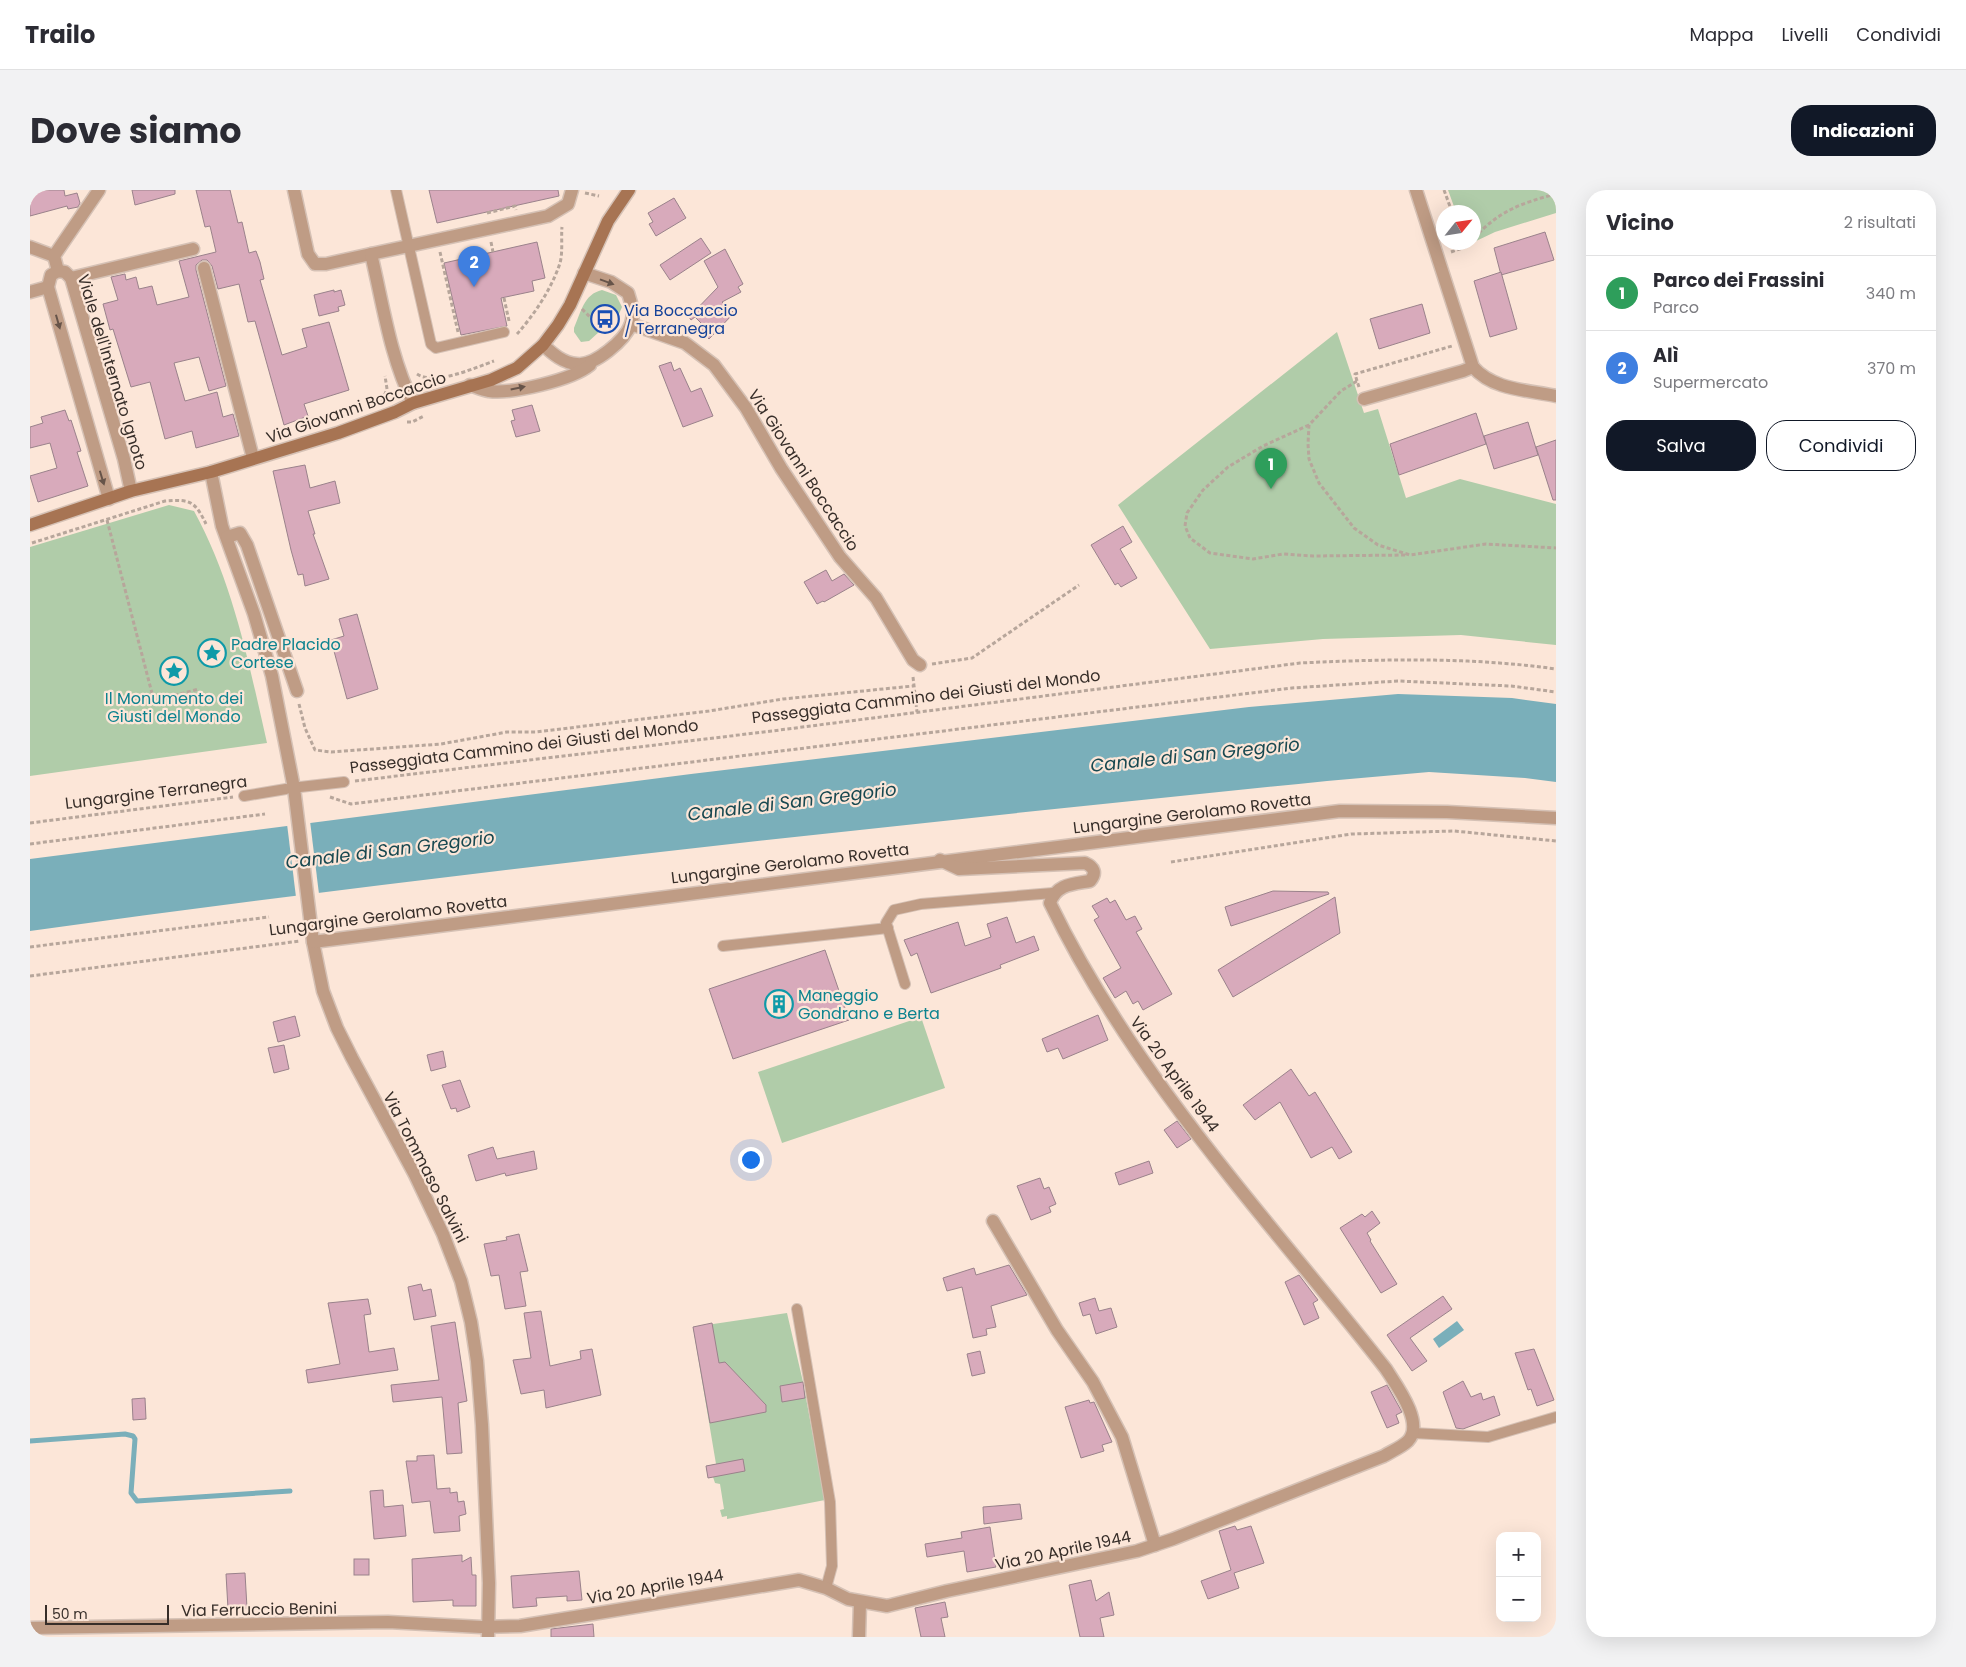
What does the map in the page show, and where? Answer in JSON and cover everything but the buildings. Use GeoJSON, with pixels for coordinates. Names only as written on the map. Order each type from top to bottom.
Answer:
{"type":"FeatureCollection","features":[{"type":"Feature","properties":{"kind":"street"},"geometry":{"type":"LineString","coordinates":[[58,271],[54,256],[99,190]]}},
{"type":"Feature","properties":{"kind":"street"},"geometry":{"type":"LineString","coordinates":[[294,190],[308,254],[315,264],[326,264],[548,216],[568,204],[572,190]]}},
{"type":"Feature","properties":{"kind":"street","name":"Via Giovanni Boccaccio"},"geometry":{"type":"LineString","coordinates":[[30,525],[131,491],[211,472],[378,419],[413,403],[498,377],[517,368],[543,345],[570,305],[608,221],[629,190]]}},
{"type":"Feature","properties":{"kind":"street"},"geometry":{"type":"LineString","coordinates":[[1416,190],[1473,366],[1482,377],[1494,384],[1556,396]]}},
{"type":"Feature","properties":{"kind":"street"},"geometry":{"type":"LineString","coordinates":[[30,247],[54,256]]}},
{"type":"Feature","properties":{"kind":"street"},"geometry":{"type":"LineString","coordinates":[[71,278],[193,249]]}},
{"type":"Feature","properties":{"kind":"street"},"geometry":{"type":"LineString","coordinates":[[371,254],[394,358],[413,403]]}},
{"type":"Feature","properties":{"kind":"street","name":"Via Giovanni Boccaccio"},"geometry":{"type":"LineString","coordinates":[[204,268],[253,458]]}},
{"type":"Feature","properties":{"kind":"street","name":"Viale dell'Internato Ignoto"},"geometry":{"type":"LineString","coordinates":[[48,287],[50,274],[58,271],[66,272],[71,278],[124,459],[131,491]]}},
{"type":"Feature","properties":{"kind":"street"},"geometry":{"type":"LineString","coordinates":[[584,274],[611,282],[628,293],[633,307],[631,324]]}},
{"type":"Feature","properties":{"kind":"street"},"geometry":{"type":"LineString","coordinates":[[30,292],[48,287],[109,499]]}},
{"type":"Feature","properties":{"kind":"street","name":"Via Giovanni Boccaccio"},"geometry":{"type":"LineString","coordinates":[[470,386],[489,391],[509,390],[538,384],[583,370],[614,346],[631,324],[686,343],[714,364],[746,408],[781,468],[840,557],[876,598],[912,660],[920,665]]}},
{"type":"Feature","properties":{"kind":"street","name":"Via Giovanni Boccaccio"},"geometry":{"type":"LineString","coordinates":[[543,345],[563,361],[578,365],[598,358]]}},
{"type":"Feature","properties":{"kind":"street"},"geometry":{"type":"LineString","coordinates":[[1364,400],[1463,371],[1473,366]]}},
{"type":"Feature","properties":{"kind":"street"},"geometry":{"type":"LineString","coordinates":[[211,472],[227,537],[240,533],[247,546],[296,691]]}},
{"type":"Feature","properties":{"kind":"street","name":"Via Tommaso Salvini"},"geometry":{"type":"LineString","coordinates":[[227,537],[272,676],[296,803],[313,935],[323,991],[337,1028],[430,1204],[461,1281],[471,1322],[481,1407],[489,1583],[488,1632]]}},
{"type":"Feature","properties":{"kind":"street","name":"Lungargine Gerolamo Rovetta"},"geometry":{"type":"LineString","coordinates":[[313,935],[1340,811],[1446,812],[1556,818]]}},
{"type":"Feature","properties":{"kind":"street"},"geometry":{"type":"LineString","coordinates":[[940,860],[959,869],[1085,863],[1094,870],[1090,881],[1063,886],[1053,893]]}},
{"type":"Feature","properties":{"kind":"street","name":"Via 20 Aprile 1944"},"geometry":{"type":"LineString","coordinates":[[488,1632],[799,1580],[826,1588],[848,1600],[887,1606],[1155,1545],[1384,1456],[1409,1440],[1413,1433],[1414,1422],[1410,1409],[1386,1369],[1190,1125],[1129,1042],[1090,980],[1063,931],[1050,903],[1053,893]]}},
{"type":"Feature","properties":{"kind":"street","name":"Via 20 Aprile 1944"},"geometry":{"type":"LineString","coordinates":[[993,1222],[1057,1330],[1093,1382],[1122,1437],[1155,1545]]}},
{"type":"Feature","properties":{"kind":"street"},"geometry":{"type":"LineString","coordinates":[[859,1637],[860,1602]]}},
{"type":"Feature","properties":{"kind":"street","name":"Via Ferruccio Benini"},"geometry":{"type":"LineString","coordinates":[[30,1628],[388,1622],[488,1632]]}},
{"type":"Feature","properties":{"kind":"lane"},"geometry":{"type":"LineString","coordinates":[[396,190],[431,344],[436,348],[508,336]]}},
{"type":"Feature","properties":{"kind":"lane","name":"Passeggiata Cammino dei Giusti del Mondo"},"geometry":{"type":"LineString","coordinates":[[300,787],[344,782]]}},
{"type":"Feature","properties":{"kind":"lane","name":"Lungargine Terranegra"},"geometry":{"type":"LineString","coordinates":[[244,796],[286,790]]}},
{"type":"Feature","properties":{"kind":"lane"},"geometry":{"type":"LineString","coordinates":[[904,984],[886,923],[894,910],[912,906],[1053,893]]}},
{"type":"Feature","properties":{"kind":"lane"},"geometry":{"type":"LineString","coordinates":[[723,946],[888,928]]}},
{"type":"Feature","properties":{"kind":"lane"},"geometry":{"type":"LineString","coordinates":[[797,1309],[830,1502],[832,1566],[826,1588]]}},
{"type":"Feature","properties":{"kind":"lane"},"geometry":{"type":"LineString","coordinates":[[1413,1433],[1488,1437],[1556,1417]]}},
{"type":"Feature","properties":{"kind":"path"},"geometry":{"type":"LineString","coordinates":[[1444,190],[1449,205]]}},
{"type":"Feature","properties":{"kind":"path"},"geometry":{"type":"LineString","coordinates":[[585,193],[599,196]]}},
{"type":"Feature","properties":{"kind":"path"},"geometry":{"type":"LineString","coordinates":[[1481,232],[1502,212],[1530,200],[1556,194]]}},
{"type":"Feature","properties":{"kind":"path"},"geometry":{"type":"LineString","coordinates":[[500,209],[515,206]]}},
{"type":"Feature","properties":{"kind":"path"},"geometry":{"type":"LineString","coordinates":[[508,336],[528,322],[558,268],[562,227]]}},
{"type":"Feature","properties":{"kind":"path"},"geometry":{"type":"LineString","coordinates":[[440,252],[460,337],[445,340],[446,345]]}},
{"type":"Feature","properties":{"kind":"path"},"geometry":{"type":"LineString","coordinates":[[584,310],[601,328]]}},
{"type":"Feature","properties":{"kind":"path"},"geometry":{"type":"LineString","coordinates":[[1364,400],[1355,374],[1464,342]]}},
{"type":"Feature","properties":{"kind":"path"},"geometry":{"type":"LineString","coordinates":[[435,380],[499,360]]}},
{"type":"Feature","properties":{"kind":"path"},"geometry":{"type":"LineString","coordinates":[[379,404],[387,389],[385,373]]}},
{"type":"Feature","properties":{"kind":"path"},"geometry":{"type":"LineString","coordinates":[[1357,381],[1341,392],[1309,425],[1249,454],[1228,467],[1209,484],[1187,513],[1185,526],[1190,538],[1210,553],[1253,559],[1283,554],[1313,556],[1410,555],[1486,544],[1556,548]]}},
{"type":"Feature","properties":{"kind":"path"},"geometry":{"type":"LineString","coordinates":[[1309,425],[1309,459],[1319,483],[1332,501],[1354,528],[1378,545],[1410,555]]}},
{"type":"Feature","properties":{"kind":"path"},"geometry":{"type":"LineString","coordinates":[[32,543],[165,501],[186,500],[198,508],[210,530]]}},
{"type":"Feature","properties":{"kind":"path"},"geometry":{"type":"LineString","coordinates":[[107,520],[154,701],[199,689]]}},
{"type":"Feature","properties":{"kind":"path"},"geometry":{"type":"LineString","coordinates":[[917,713],[912,678],[920,665],[972,658],[1079,585]]}},
{"type":"Feature","properties":{"kind":"path","name":"Passeggiata Cammino dei Giusti del Mondo"},"geometry":{"type":"LineString","coordinates":[[344,782],[917,713],[1300,663],[1385,659],[1465,661],[1556,669]]}},
{"type":"Feature","properties":{"kind":"path"},"geometry":{"type":"LineString","coordinates":[[351,804],[1292,688],[1398,681],[1511,686],[1556,692]]}},
{"type":"Feature","properties":{"kind":"path"},"geometry":{"type":"LineString","coordinates":[[296,691],[305,728],[315,750],[331,752],[441,744],[507,732],[536,732],[709,712],[783,699],[913,686]]}},
{"type":"Feature","properties":{"kind":"path","name":"Lungargine Terranegra"},"geometry":{"type":"LineString","coordinates":[[30,823],[244,796]]}},
{"type":"Feature","properties":{"kind":"path"},"geometry":{"type":"LineString","coordinates":[[30,844],[265,814]]}},
{"type":"Feature","properties":{"kind":"path"},"geometry":{"type":"LineString","coordinates":[[1171,862],[1350,834],[1454,831],[1556,841]]}},
{"type":"Feature","properties":{"kind":"path"},"geometry":{"type":"LineString","coordinates":[[30,948],[269,917]]}},
{"type":"Feature","properties":{"kind":"path","name":"Lungargine Gerolamo Rovetta"},"geometry":{"type":"LineString","coordinates":[[30,976],[304,940],[313,935]]}},
{"type":"Feature","properties":{"kind":"green space"},"geometry":{"type":"Polygon","coordinates":[[[1448,190],[1556,190],[1556,213],[1495,232],[1481,239],[1481,205],[1453,205],[1448,190]]]}},
{"type":"Feature","properties":{"kind":"green space"},"geometry":{"type":"Polygon","coordinates":[[[602,290],[616,295],[622,307],[619,314],[589,341],[581,342],[574,332],[574,328],[584,304],[591,295],[602,290]]]}},
{"type":"Feature","properties":{"kind":"green space"},"geometry":{"type":"Polygon","coordinates":[[[1337,332],[1364,413],[1378,409],[1406,498],[1460,479],[1556,504],[1556,645],[1461,635],[1323,639],[1210,649],[1118,505],[1337,332]]]}},
{"type":"Feature","properties":{"kind":"green space"},"geometry":{"type":"Polygon","coordinates":[[[169,505],[194,511],[208,538],[238,624],[267,743],[30,776],[30,547],[169,505]]]}},
{"type":"Feature","properties":{"kind":"green space"},"geometry":{"type":"Polygon","coordinates":[[[921,1017],[945,1088],[782,1143],[758,1072],[921,1017]]]}},
{"type":"Feature","properties":{"kind":"green space"},"geometry":{"type":"Polygon","coordinates":[[[787,1313],[803,1382],[825,1500],[727,1519],[727,1516],[722,1517],[720,1510],[724,1509],[720,1484],[715,1483],[713,1477],[708,1478],[706,1466],[716,1464],[693,1327],[787,1313]]]}},
{"type":"Feature","properties":{"kind":"water","name":"Canale di San Gregorio"},"geometry":{"type":"Polygon","coordinates":[[[1398,694],[1512,698],[1556,704],[1556,782],[1525,778],[1429,772],[1327,781],[678,850],[354,888],[30,931],[30,859],[691,774],[1249,707],[1398,694]]]}},
{"type":"Feature","properties":{"kind":"water"},"geometry":{"type":"Polygon","coordinates":[[[1457,1321],[1464,1330],[1439,1348],[1433,1339],[1457,1321]]]}},
{"type":"Feature","properties":{"kind":"pier"},"geometry":{"type":"Polygon","coordinates":[[[310,821],[319,894],[296,897],[287,824],[310,821]]]}},
{"type":"Feature","properties":{"kind":"waterway"},"geometry":{"type":"LineString","coordinates":[[30,1441],[125,1434],[133,1436],[135,1439],[131,1493],[137,1501],[290,1491]]}},
{"type":"Feature","properties":{"kind":"place","name":"Alì"},"geometry":{"type":"Point","coordinates":[474,287]}},
{"type":"Feature","properties":{"kind":"place","name":"Via Boccaccio / Terranegra"},"geometry":{"type":"Point","coordinates":[605,319]}},
{"type":"Feature","properties":{"kind":"place","name":"Parco dei Frassini"},"geometry":{"type":"Point","coordinates":[1271,489]}},
{"type":"Feature","properties":{"kind":"place","name":"Padre Placido Cortese"},"geometry":{"type":"Point","coordinates":[212,653]}},
{"type":"Feature","properties":{"kind":"place","name":"Il Monumento dei Giusti del Mondo"},"geometry":{"type":"Point","coordinates":[174,671]}},
{"type":"Feature","properties":{"kind":"place","name":"Maneggio Gondrano e Berta"},"geometry":{"type":"Point","coordinates":[779,1004]}}]}
